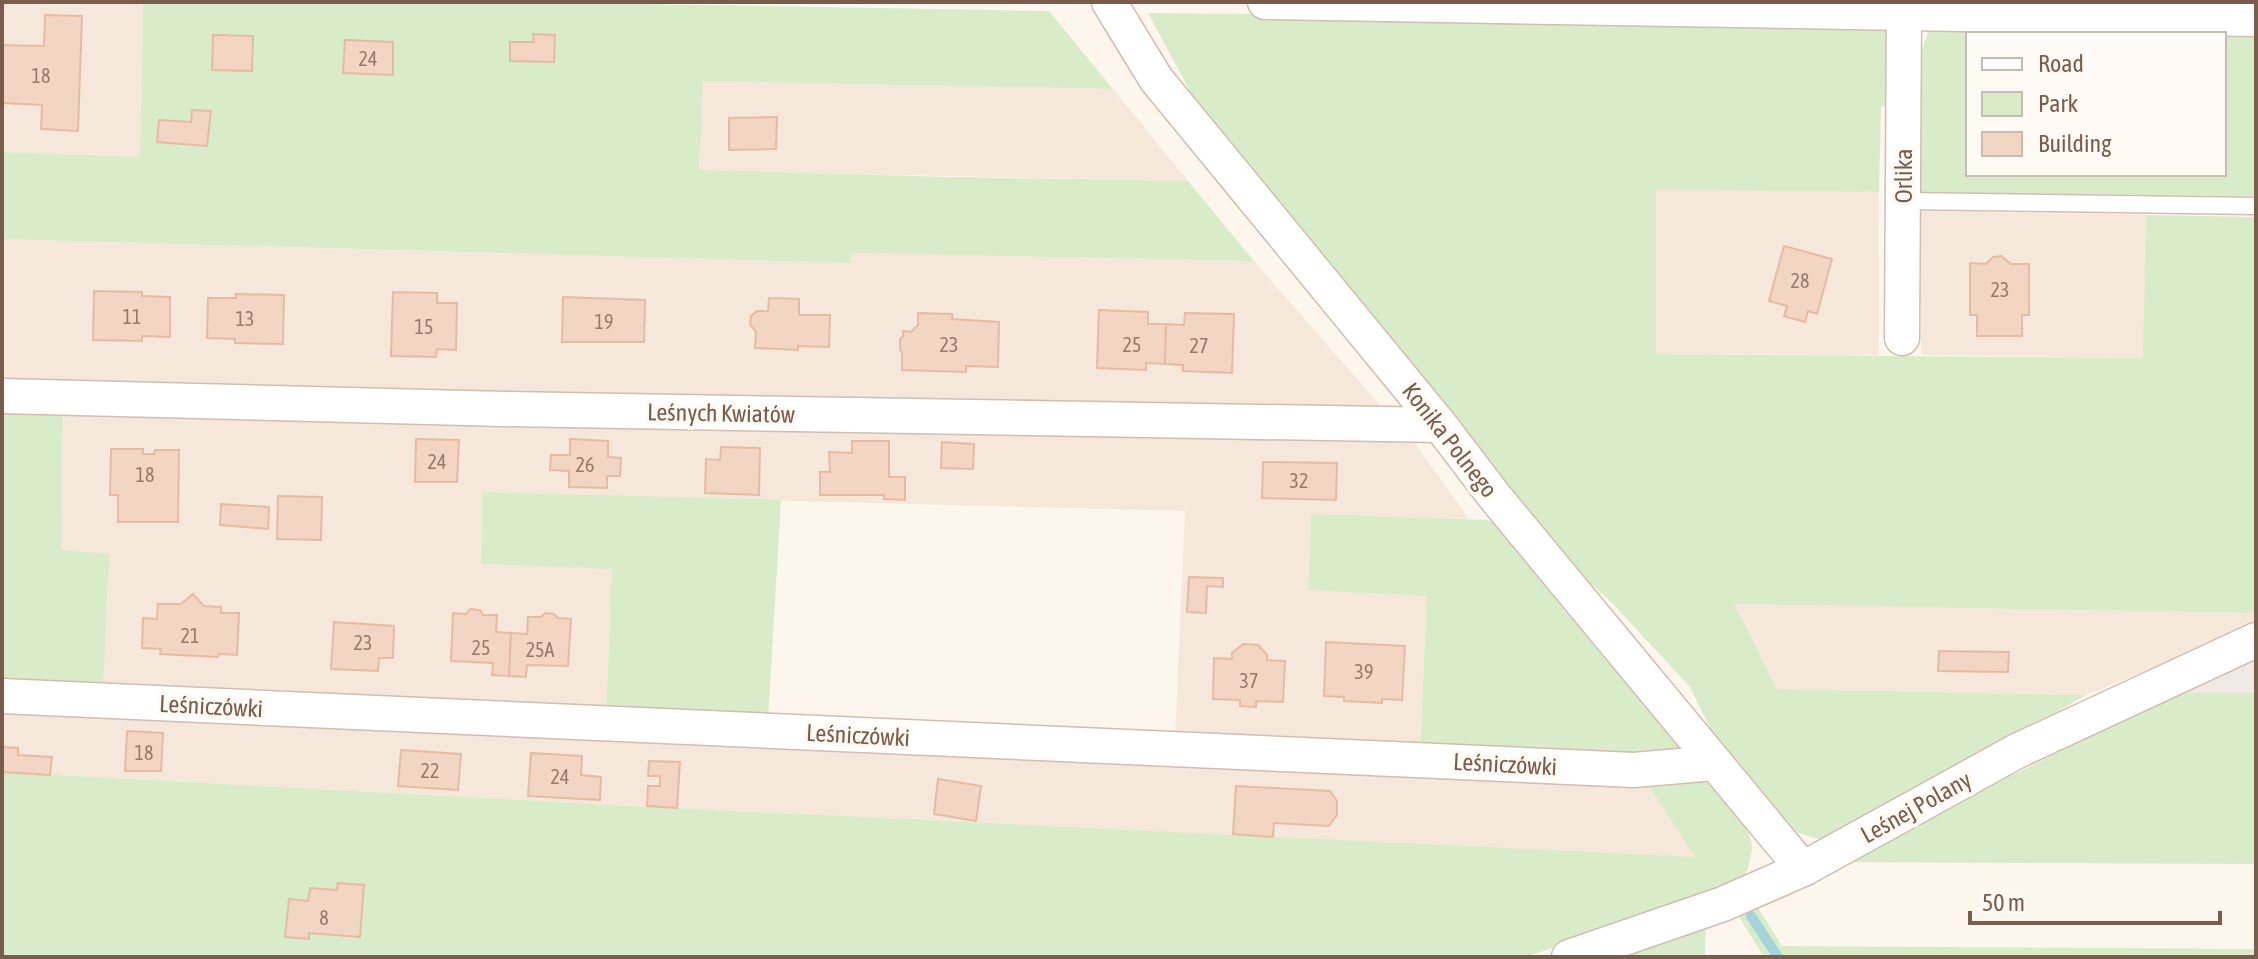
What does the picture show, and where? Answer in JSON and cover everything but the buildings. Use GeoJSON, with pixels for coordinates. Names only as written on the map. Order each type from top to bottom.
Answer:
{"type":"FeatureCollection","features":[{"type":"Feature","properties":{"kind":"street","name":"Konika Polnego"},"geometry":{"type":"LineString","coordinates":[[1109,2],[1156,79],[1440,425],[1495,497],[1803,869]]}},
{"type":"Feature","properties":{"kind":"street"},"geometry":{"type":"LineString","coordinates":[[1265,2],[2256,19]]}},
{"type":"Feature","properties":{"kind":"street","name":"Orlika"},"geometry":{"type":"LineString","coordinates":[[1902,338],[1904,13]]}},
{"type":"Feature","properties":{"kind":"street","name":"Leśnych Kwiatów"},"geometry":{"type":"LineString","coordinates":[[2,396],[520,409],[1440,425]]}},
{"type":"Feature","properties":{"kind":"street","name":"Leśnej Polany"},"geometry":{"type":"LineString","coordinates":[[1569,957],[1723,904],[1803,869],[2017,751],[2256,640]]}},
{"type":"Feature","properties":{"kind":"street","name":"Leśniczówki"},"geometry":{"type":"LineString","coordinates":[[2,696],[1634,770],[1714,763]]}},
{"type":"Feature","properties":{"kind":"lane"},"geometry":{"type":"LineString","coordinates":[[1903,201],[2256,206]]}},
{"type":"Feature","properties":{"kind":"shaded area"},"geometry":{"type":"Polygon","coordinates":[[[2,2],[143,2],[141,157],[2,152],[2,2]]]}},
{"type":"Feature","properties":{"kind":"shaded area"},"geometry":{"type":"Polygon","coordinates":[[[702,81],[1113,89],[1188,181],[699,171],[702,81]]]}},
{"type":"Feature","properties":{"kind":"shaded area"},"geometry":{"type":"Polygon","coordinates":[[[1656,190],[1879,192],[1879,355],[1655,354],[1656,190]]]}},
{"type":"Feature","properties":{"kind":"shaded area"},"geometry":{"type":"Polygon","coordinates":[[[1920,211],[2146,215],[2144,358],[1921,355],[1920,211]]]}},
{"type":"Feature","properties":{"kind":"shaded area"},"geometry":{"type":"Polygon","coordinates":[[[2,239],[850,263],[851,253],[1254,261],[1385,411],[2,387],[2,239]]]}},
{"type":"Feature","properties":{"kind":"shaded area"},"geometry":{"type":"Polygon","coordinates":[[[63,406],[1414,442],[1469,519],[1311,515],[1308,590],[1427,595],[1420,748],[1175,737],[1185,511],[482,493],[481,564],[612,568],[606,713],[103,688],[61,551],[63,406]]]}},
{"type":"Feature","properties":{"kind":"shaded area"},"geometry":{"type":"Polygon","coordinates":[[[1735,604],[2256,613],[2256,626],[2086,695],[1777,689],[1735,604]]]}},
{"type":"Feature","properties":{"kind":"shaded area"},"geometry":{"type":"Polygon","coordinates":[[[2256,658],[2256,693],[2177,693],[2256,658]]]}},
{"type":"Feature","properties":{"kind":"shaded area"},"geometry":{"type":"Polygon","coordinates":[[[2,708],[1645,780],[1696,858],[2,772],[2,708]]]}},
{"type":"Feature","properties":{"kind":"green space"},"geometry":{"type":"Polygon","coordinates":[[[143,2],[529,2],[1049,11],[1113,89],[703,81],[699,170],[1188,181],[1254,261],[851,253],[851,263],[2,239],[2,152],[140,157],[143,2]]]}},
{"type":"Feature","properties":{"kind":"green space"},"geometry":{"type":"Polygon","coordinates":[[[1148,13],[1878,21],[1888,29],[1892,105],[1881,107],[1879,192],[1656,190],[1656,354],[2143,358],[2146,215],[2256,217],[2256,613],[1735,604],[1777,689],[2086,695],[1840,839],[1822,840],[1798,833],[1716,741],[1690,687],[1612,603],[1552,549],[1308,250],[1191,93],[1148,13]]]}},
{"type":"Feature","properties":{"kind":"green space"},"geometry":{"type":"Polygon","coordinates":[[[1941,26],[2256,31],[2256,196],[1919,193],[1918,87],[1923,46],[1929,30],[1941,26]]]}},
{"type":"Feature","properties":{"kind":"green space"},"geometry":{"type":"Polygon","coordinates":[[[2,404],[63,406],[61,550],[109,554],[103,688],[2,683],[2,404]]]}},
{"type":"Feature","properties":{"kind":"green space"},"geometry":{"type":"Polygon","coordinates":[[[482,492],[781,500],[768,720],[606,713],[612,569],[481,564],[482,492]]]}},
{"type":"Feature","properties":{"kind":"green space"},"geometry":{"type":"Polygon","coordinates":[[[1311,514],[1488,520],[1505,529],[1679,743],[1677,750],[1637,760],[1420,748],[1427,596],[1308,590],[1311,514]]]}},
{"type":"Feature","properties":{"kind":"green space"},"geometry":{"type":"Polygon","coordinates":[[[2177,693],[2256,693],[2256,864],[1839,862],[2177,693]]]}},
{"type":"Feature","properties":{"kind":"green space"},"geometry":{"type":"Polygon","coordinates":[[[2,772],[631,806],[1695,857],[1645,780],[1689,777],[1714,787],[1732,805],[1746,827],[1752,847],[1743,883],[1525,957],[2,957],[2,772]]]}},
{"type":"Feature","properties":{"kind":"green space"},"geometry":{"type":"Polygon","coordinates":[[[1756,905],[1782,946],[2256,949],[2256,957],[1764,957],[1736,912],[1756,905]]]}},
{"type":"Feature","properties":{"kind":"green space"},"geometry":{"type":"Polygon","coordinates":[[[1706,923],[1705,957],[1611,957],[1706,923]]]}},
{"type":"Feature","properties":{"kind":"waterway"},"geometry":{"type":"LineString","coordinates":[[1751,916],[1778,957]]}}]}
